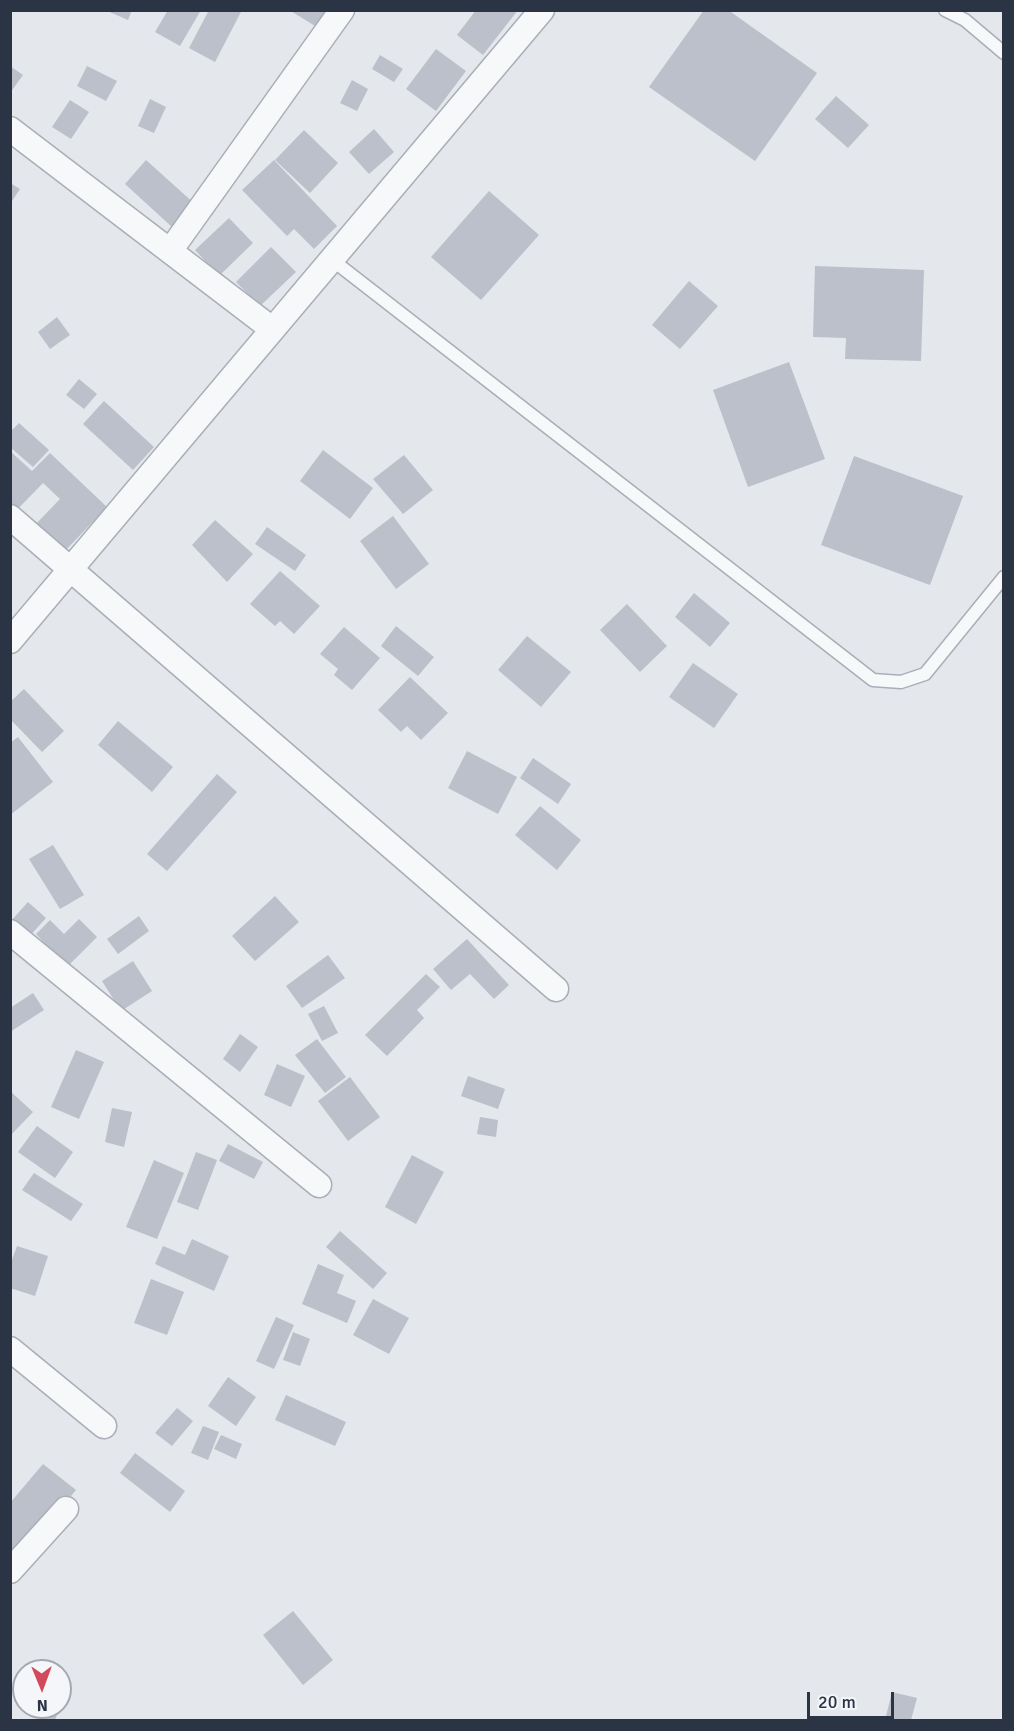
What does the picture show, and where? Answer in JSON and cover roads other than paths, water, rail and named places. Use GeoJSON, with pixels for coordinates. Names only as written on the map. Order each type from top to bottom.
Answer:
{"type":"FeatureCollection","features":[{"type":"Feature","properties":{"kind":"street"},"geometry":{"type":"LineString","coordinates":[[170,251],[342,10]]}},
{"type":"Feature","properties":{"kind":"street"},"geometry":{"type":"LineString","coordinates":[[10,641],[542,10]]}},
{"type":"Feature","properties":{"kind":"street"},"geometry":{"type":"LineString","coordinates":[[10,129],[272,329]]}},
{"type":"Feature","properties":{"kind":"street"},"geometry":{"type":"LineString","coordinates":[[10,517],[71,567],[556,989]]}},
{"type":"Feature","properties":{"kind":"street"},"geometry":{"type":"LineString","coordinates":[[10,932],[319,1185]]}},
{"type":"Feature","properties":{"kind":"street"},"geometry":{"type":"LineString","coordinates":[[10,1349],[104,1426]]}},
{"type":"Feature","properties":{"kind":"street"},"geometry":{"type":"LineString","coordinates":[[10,1571],[66,1509]]}},
{"type":"Feature","properties":{"kind":"lane"},"geometry":{"type":"LineString","coordinates":[[945,10],[965,20],[1004,53]]}},
{"type":"Feature","properties":{"kind":"lane"},"geometry":{"type":"LineString","coordinates":[[331,259],[873,680],[901,682],[926,674],[1004,578]]}}]}
